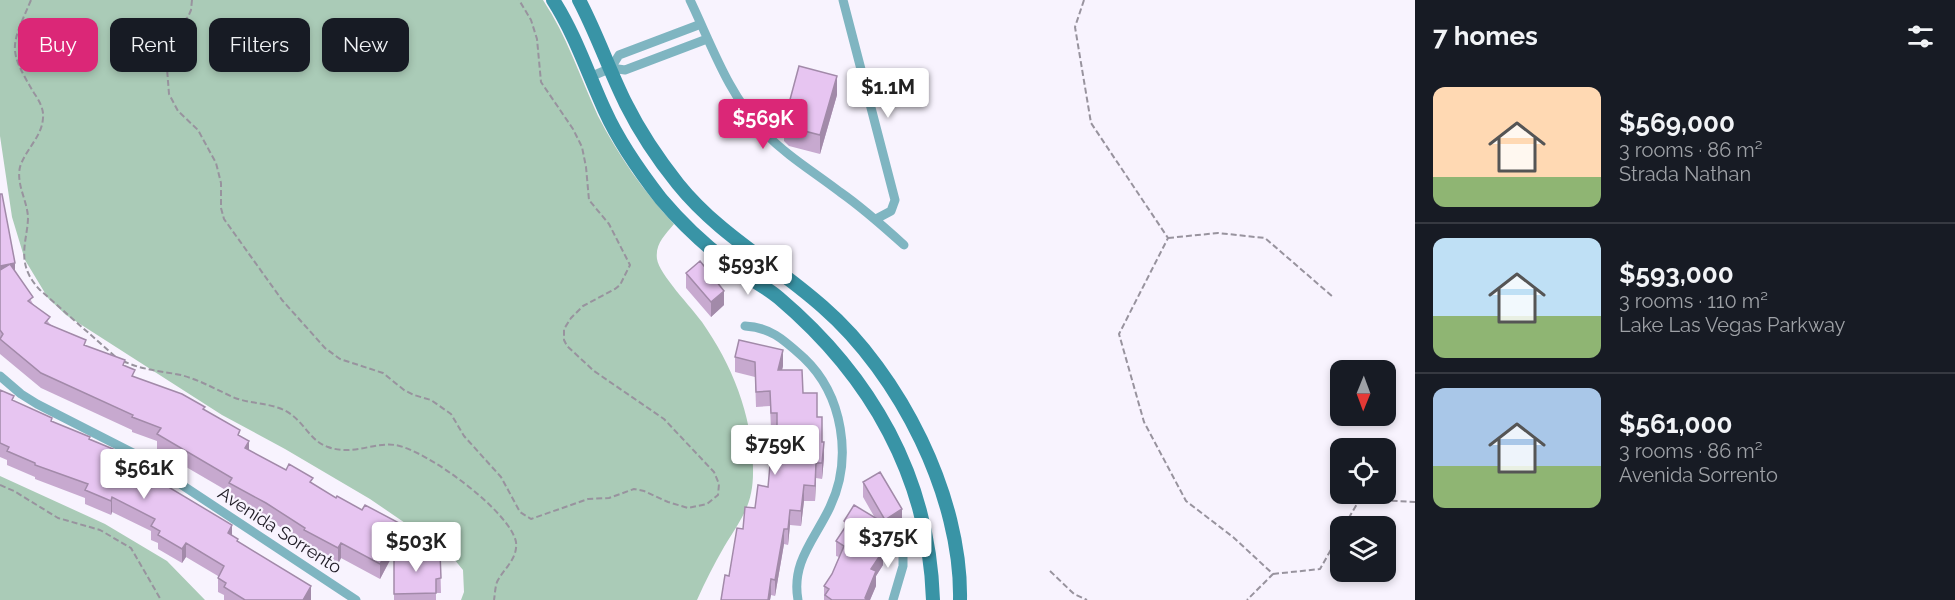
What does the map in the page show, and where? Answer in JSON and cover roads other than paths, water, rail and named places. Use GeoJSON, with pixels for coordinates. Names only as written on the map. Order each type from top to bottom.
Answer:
{"type":"FeatureCollection","features":[{"type":"Feature","properties":{"kind":"street"},"geometry":{"type":"LineString","coordinates":[[553,0],[573,35],[606,113],[631,158],[662,199],[697,236],[736,269],[776,296],[812,327],[844,362],[872,400],[895,442],[913,486],[925,532],[933,600]]}},
{"type":"Feature","properties":{"kind":"street"},"geometry":{"type":"LineString","coordinates":[[579,0],[593,26],[626,104],[650,146],[679,185],[712,220],[824,307],[857,341],[886,378],[930,459],[945,504],[955,549],[960,600]]}},
{"type":"Feature","properties":{"kind":"street"},"geometry":{"type":"LineString","coordinates":[[690,0],[723,74],[741,104],[764,132],[794,160],[876,219],[904,245]]}},
{"type":"Feature","properties":{"kind":"street"},"geometry":{"type":"LineString","coordinates":[[843,0],[895,200],[891,211],[876,219]]}},
{"type":"Feature","properties":{"kind":"street"},"geometry":{"type":"LineString","coordinates":[[611,68],[619,55],[701,24]]}},
{"type":"Feature","properties":{"kind":"street"},"geometry":{"type":"LineString","coordinates":[[590,77],[611,68],[624,70],[707,39]]}},
{"type":"Feature","properties":{"kind":"street"},"geometry":{"type":"LineString","coordinates":[[745,326],[765,329],[777,335],[808,363],[826,387],[841,430],[842,460],[837,490],[801,558],[796,582],[798,600]]}},
{"type":"Feature","properties":{"kind":"street","name":"Avenida Sorrento"},"geometry":{"type":"LineString","coordinates":[[0,376],[37,404],[135,454],[357,600]]}},
{"type":"Feature","properties":{"kind":"street"},"geometry":{"type":"LineString","coordinates":[[893,600],[903,566],[903,539]]}}]}
